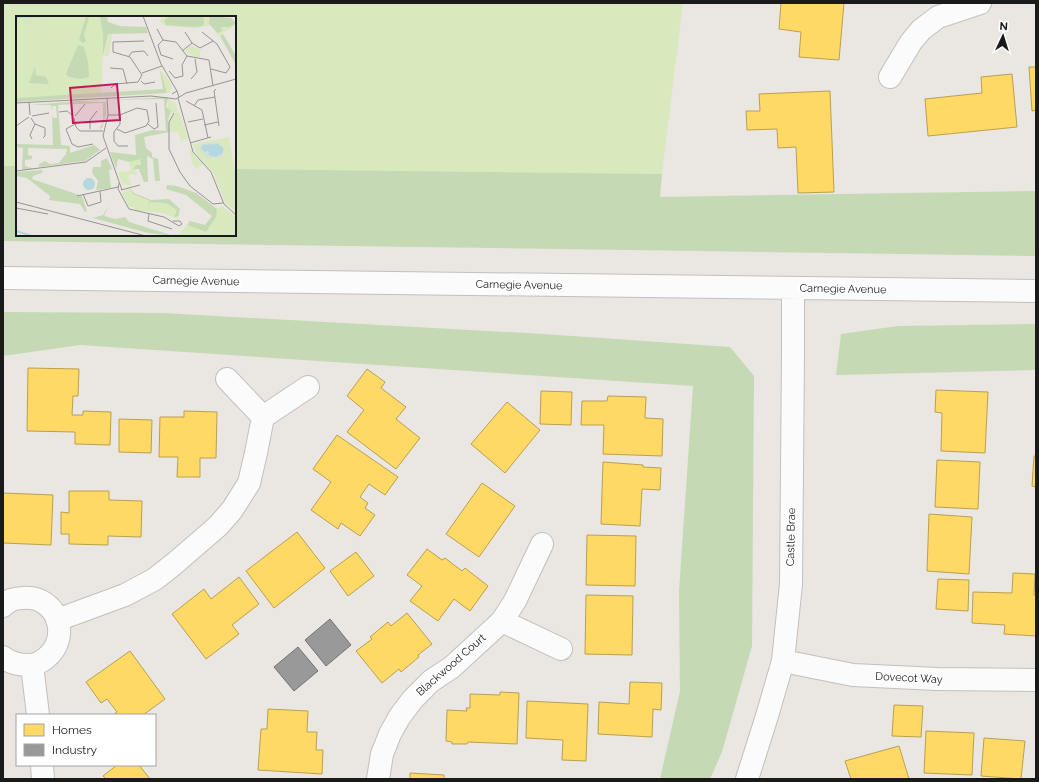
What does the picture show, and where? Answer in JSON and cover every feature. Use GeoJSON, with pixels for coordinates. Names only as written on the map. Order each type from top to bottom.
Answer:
{"type":"FeatureCollection","features":[{"type":"Feature","properties":{"kind":"street"},"geometry":{"type":"LineString","coordinates":[[890,77],[911,42],[922,30],[934,10],[953,12],[980,3]]}},
{"type":"Feature","properties":{"kind":"street","name":"Carnegie Avenue"},"geometry":{"type":"LineString","coordinates":[[3,278],[1036,291]]}},
{"type":"Feature","properties":{"kind":"street","name":"Castle Brae"},"geometry":{"type":"LineString","coordinates":[[746,779],[783,661],[791,584],[793,289]]}},
{"type":"Feature","properties":{"kind":"street"},"geometry":{"type":"LineString","coordinates":[[227,380],[263,417]]}},
{"type":"Feature","properties":{"kind":"street"},"geometry":{"type":"LineString","coordinates":[[57,620],[125,595],[155,579],[218,526],[232,510],[249,483],[263,417],[308,387]]}},
{"type":"Feature","properties":{"kind":"street","name":"Blackwood Court"},"geometry":{"type":"LineString","coordinates":[[378,779],[382,754],[390,734],[400,716],[412,699],[431,681],[452,667],[502,620],[514,602],[542,544]]}},
{"type":"Feature","properties":{"kind":"street"},"geometry":{"type":"LineString","coordinates":[[3,606],[12,600],[21,598],[30,597],[39,600],[47,605],[53,612],[59,629],[56,647],[50,655],[43,660],[32,665],[24,665],[14,663],[3,657]]}},
{"type":"Feature","properties":{"kind":"street"},"geometry":{"type":"LineString","coordinates":[[502,620],[561,649]]}},
{"type":"Feature","properties":{"kind":"street","name":"Dovecot Way"},"geometry":{"type":"LineString","coordinates":[[783,661],[853,675],[937,680],[1036,680]]}},
{"type":"Feature","properties":{"kind":"street"},"geometry":{"type":"LineString","coordinates":[[32,665],[38,714]]}},
{"type":"Feature","properties":{"kind":"street"},"geometry":{"type":"LineString","coordinates":[[42,766],[44,779]]}},
{"type":"Feature","properties":{"kind":"green space"},"geometry":{"type":"Polygon","coordinates":[[[3,3],[683,3],[662,174],[236,169],[236,16],[16,16],[16,166],[3,166],[3,3]]]}},
{"type":"Feature","properties":{"kind":"green space"},"geometry":{"type":"Polygon","coordinates":[[[3,166],[16,166],[16,236],[236,236],[236,169],[662,174],[660,197],[1036,191],[1036,256],[3,241],[3,166]]]}},
{"type":"Feature","properties":{"kind":"green space"},"geometry":{"type":"Polygon","coordinates":[[[3,312],[163,313],[544,334],[730,347],[754,376],[752,646],[722,752],[710,779],[660,779],[680,691],[679,591],[693,386],[80,345],[3,356],[3,312]]]}},
{"type":"Feature","properties":{"kind":"green space"},"geometry":{"type":"Polygon","coordinates":[[[1036,324],[1036,370],[836,375],[841,334],[898,326],[1036,324]]]}},
{"type":"Feature","properties":{"kind":"building: Homes"},"geometry":{"type":"Polygon","coordinates":[[[781,3],[844,3],[839,60],[799,57],[801,32],[779,29],[781,3]]]}},
{"type":"Feature","properties":{"kind":"building: Homes"},"geometry":{"type":"Polygon","coordinates":[[[1029,67],[1036,67],[1036,110],[1032,111],[1029,67]]]}},
{"type":"Feature","properties":{"kind":"building: Homes"},"geometry":{"type":"Polygon","coordinates":[[[1012,74],[1017,127],[928,136],[925,99],[982,93],[981,77],[1012,74]]]}},
{"type":"Feature","properties":{"kind":"building: Homes"},"geometry":{"type":"Polygon","coordinates":[[[830,91],[834,192],[798,193],[796,147],[778,148],[777,129],[747,130],[746,111],[760,111],[759,94],[830,91]]]}},
{"type":"Feature","properties":{"kind":"building: Homes"},"geometry":{"type":"Polygon","coordinates":[[[28,368],[79,369],[78,396],[73,396],[72,415],[83,415],[83,411],[111,412],[110,445],[75,444],[75,432],[27,431],[28,368]]]}},
{"type":"Feature","properties":{"kind":"building: Homes"},"geometry":{"type":"Polygon","coordinates":[[[367,369],[385,382],[381,388],[406,407],[396,419],[420,438],[396,469],[347,432],[364,410],[347,396],[367,369]]]}},
{"type":"Feature","properties":{"kind":"building: Homes"},"geometry":{"type":"Polygon","coordinates":[[[936,390],[988,392],[985,453],[941,451],[942,413],[935,412],[936,390]]]}},
{"type":"Feature","properties":{"kind":"building: Homes"},"geometry":{"type":"Polygon","coordinates":[[[541,391],[572,392],[571,425],[540,424],[541,391]]]}},
{"type":"Feature","properties":{"kind":"building: Homes"},"geometry":{"type":"Polygon","coordinates":[[[608,396],[646,397],[645,418],[663,419],[662,456],[603,454],[604,425],[581,425],[582,401],[607,401],[608,396]]]}},
{"type":"Feature","properties":{"kind":"building: Homes"},"geometry":{"type":"Polygon","coordinates":[[[507,402],[540,430],[505,473],[471,444],[507,402]]]}},
{"type":"Feature","properties":{"kind":"building: Homes"},"geometry":{"type":"Polygon","coordinates":[[[184,411],[217,412],[216,458],[200,458],[200,477],[177,477],[178,457],[159,457],[160,417],[184,417],[184,411]]]}},
{"type":"Feature","properties":{"kind":"building: Homes"},"geometry":{"type":"Polygon","coordinates":[[[119,419],[152,420],[151,453],[119,452],[119,419]]]}},
{"type":"Feature","properties":{"kind":"building: Homes"},"geometry":{"type":"Polygon","coordinates":[[[337,435],[398,477],[385,495],[369,484],[360,497],[368,503],[365,508],[375,515],[360,536],[341,523],[338,529],[311,510],[331,482],[313,469],[337,435]]]}},
{"type":"Feature","properties":{"kind":"building: Homes"},"geometry":{"type":"Polygon","coordinates":[[[1034,456],[1036,456],[1036,487],[1032,486],[1034,456]]]}},
{"type":"Feature","properties":{"kind":"building: Homes"},"geometry":{"type":"Polygon","coordinates":[[[937,460],[980,462],[978,509],[935,507],[937,460]]]}},
{"type":"Feature","properties":{"kind":"building: Homes"},"geometry":{"type":"Polygon","coordinates":[[[603,462],[661,468],[660,490],[642,489],[640,526],[601,524],[603,462]]]}},
{"type":"Feature","properties":{"kind":"building: Homes"},"geometry":{"type":"Polygon","coordinates":[[[482,483],[515,506],[479,557],[446,534],[482,483]]]}},
{"type":"Feature","properties":{"kind":"building: Homes"},"geometry":{"type":"Polygon","coordinates":[[[69,491],[109,491],[109,500],[142,501],[141,537],[108,536],[108,545],[69,544],[69,534],[61,534],[61,512],[69,513],[69,491]]]}},
{"type":"Feature","properties":{"kind":"building: Homes"},"geometry":{"type":"Polygon","coordinates":[[[3,493],[53,495],[51,545],[3,543],[3,493]]]}},
{"type":"Feature","properties":{"kind":"building: Homes"},"geometry":{"type":"Polygon","coordinates":[[[929,514],[972,517],[969,574],[927,571],[929,514]]]}},
{"type":"Feature","properties":{"kind":"building: Homes"},"geometry":{"type":"Polygon","coordinates":[[[297,532],[325,568],[274,608],[246,571],[297,532]]]}},
{"type":"Feature","properties":{"kind":"building: Homes"},"geometry":{"type":"Polygon","coordinates":[[[587,535],[636,536],[635,586],[586,585],[587,535]]]}},
{"type":"Feature","properties":{"kind":"building: Homes"},"geometry":{"type":"Polygon","coordinates":[[[427,549],[442,560],[445,558],[462,571],[465,568],[488,586],[470,611],[454,599],[438,621],[410,601],[422,586],[407,575],[427,549]]]}},
{"type":"Feature","properties":{"kind":"building: Homes"},"geometry":{"type":"Polygon","coordinates":[[[356,552],[374,576],[348,596],[330,571],[356,552]]]}},
{"type":"Feature","properties":{"kind":"building: Homes"},"geometry":{"type":"Polygon","coordinates":[[[1013,573],[1035,574],[1034,595],[1036,595],[1036,636],[1004,634],[1005,625],[972,623],[973,592],[1012,593],[1013,573]]]}},
{"type":"Feature","properties":{"kind":"building: Homes"},"geometry":{"type":"Polygon","coordinates":[[[239,577],[259,604],[232,625],[239,634],[206,659],[172,614],[204,589],[211,599],[239,577]]]}},
{"type":"Feature","properties":{"kind":"building: Homes"},"geometry":{"type":"Polygon","coordinates":[[[938,579],[969,580],[968,611],[936,609],[938,579]]]}},
{"type":"Feature","properties":{"kind":"building: Homes"},"geometry":{"type":"Polygon","coordinates":[[[586,595],[633,596],[632,655],[585,654],[586,595]]]}},
{"type":"Feature","properties":{"kind":"building: Homes"},"geometry":{"type":"Polygon","coordinates":[[[407,613],[432,644],[418,655],[419,657],[401,672],[399,669],[382,683],[356,651],[372,639],[370,637],[388,622],[391,626],[407,613]]]}},
{"type":"Feature","properties":{"kind":"building: Homes"},"geometry":{"type":"Polygon","coordinates":[[[130,651],[165,699],[144,714],[114,714],[117,712],[107,699],[101,703],[86,682],[130,651]]]}},
{"type":"Feature","properties":{"kind":"building: Homes"},"geometry":{"type":"Polygon","coordinates":[[[630,682],[662,683],[661,710],[653,709],[652,737],[598,734],[599,702],[629,704],[630,682]]]}},
{"type":"Feature","properties":{"kind":"building: Homes"},"geometry":{"type":"Polygon","coordinates":[[[500,692],[519,693],[517,744],[468,742],[467,744],[452,744],[452,742],[446,741],[447,710],[467,711],[466,708],[470,708],[470,694],[500,695],[500,692]]]}},
{"type":"Feature","properties":{"kind":"building: Homes"},"geometry":{"type":"Polygon","coordinates":[[[527,701],[588,704],[586,761],[562,760],[563,740],[526,738],[527,701]]]}},
{"type":"Feature","properties":{"kind":"building: Homes"},"geometry":{"type":"Polygon","coordinates":[[[894,705],[923,706],[921,737],[892,736],[894,705]]]}},
{"type":"Feature","properties":{"kind":"building: Homes"},"geometry":{"type":"Polygon","coordinates":[[[268,709],[308,711],[307,732],[317,732],[316,750],[323,750],[322,774],[258,770],[261,729],[267,729],[268,709]]]}},
{"type":"Feature","properties":{"kind":"building: Homes"},"geometry":{"type":"Polygon","coordinates":[[[926,731],[974,733],[972,775],[924,773],[926,731]]]}},
{"type":"Feature","properties":{"kind":"building: Homes"},"geometry":{"type":"Polygon","coordinates":[[[984,738],[1025,741],[1021,779],[981,776],[984,738]]]}},
{"type":"Feature","properties":{"kind":"building: Homes"},"geometry":{"type":"Polygon","coordinates":[[[899,746],[909,779],[851,779],[845,761],[899,746]]]}},
{"type":"Feature","properties":{"kind":"building: Homes"},"geometry":{"type":"Polygon","coordinates":[[[116,766],[140,766],[150,779],[106,779],[103,776],[116,766]]]}},
{"type":"Feature","properties":{"kind":"building: Homes"},"geometry":{"type":"Polygon","coordinates":[[[410,773],[444,775],[444,779],[410,779],[410,773]]]}},
{"type":"Feature","properties":{"kind":"building: Industry"},"geometry":{"type":"Polygon","coordinates":[[[330,619],[351,645],[326,666],[305,640],[330,619]]]}},
{"type":"Feature","properties":{"kind":"building: Industry"},"geometry":{"type":"Polygon","coordinates":[[[298,647],[318,671],[294,691],[274,667],[298,647]]]}}]}
